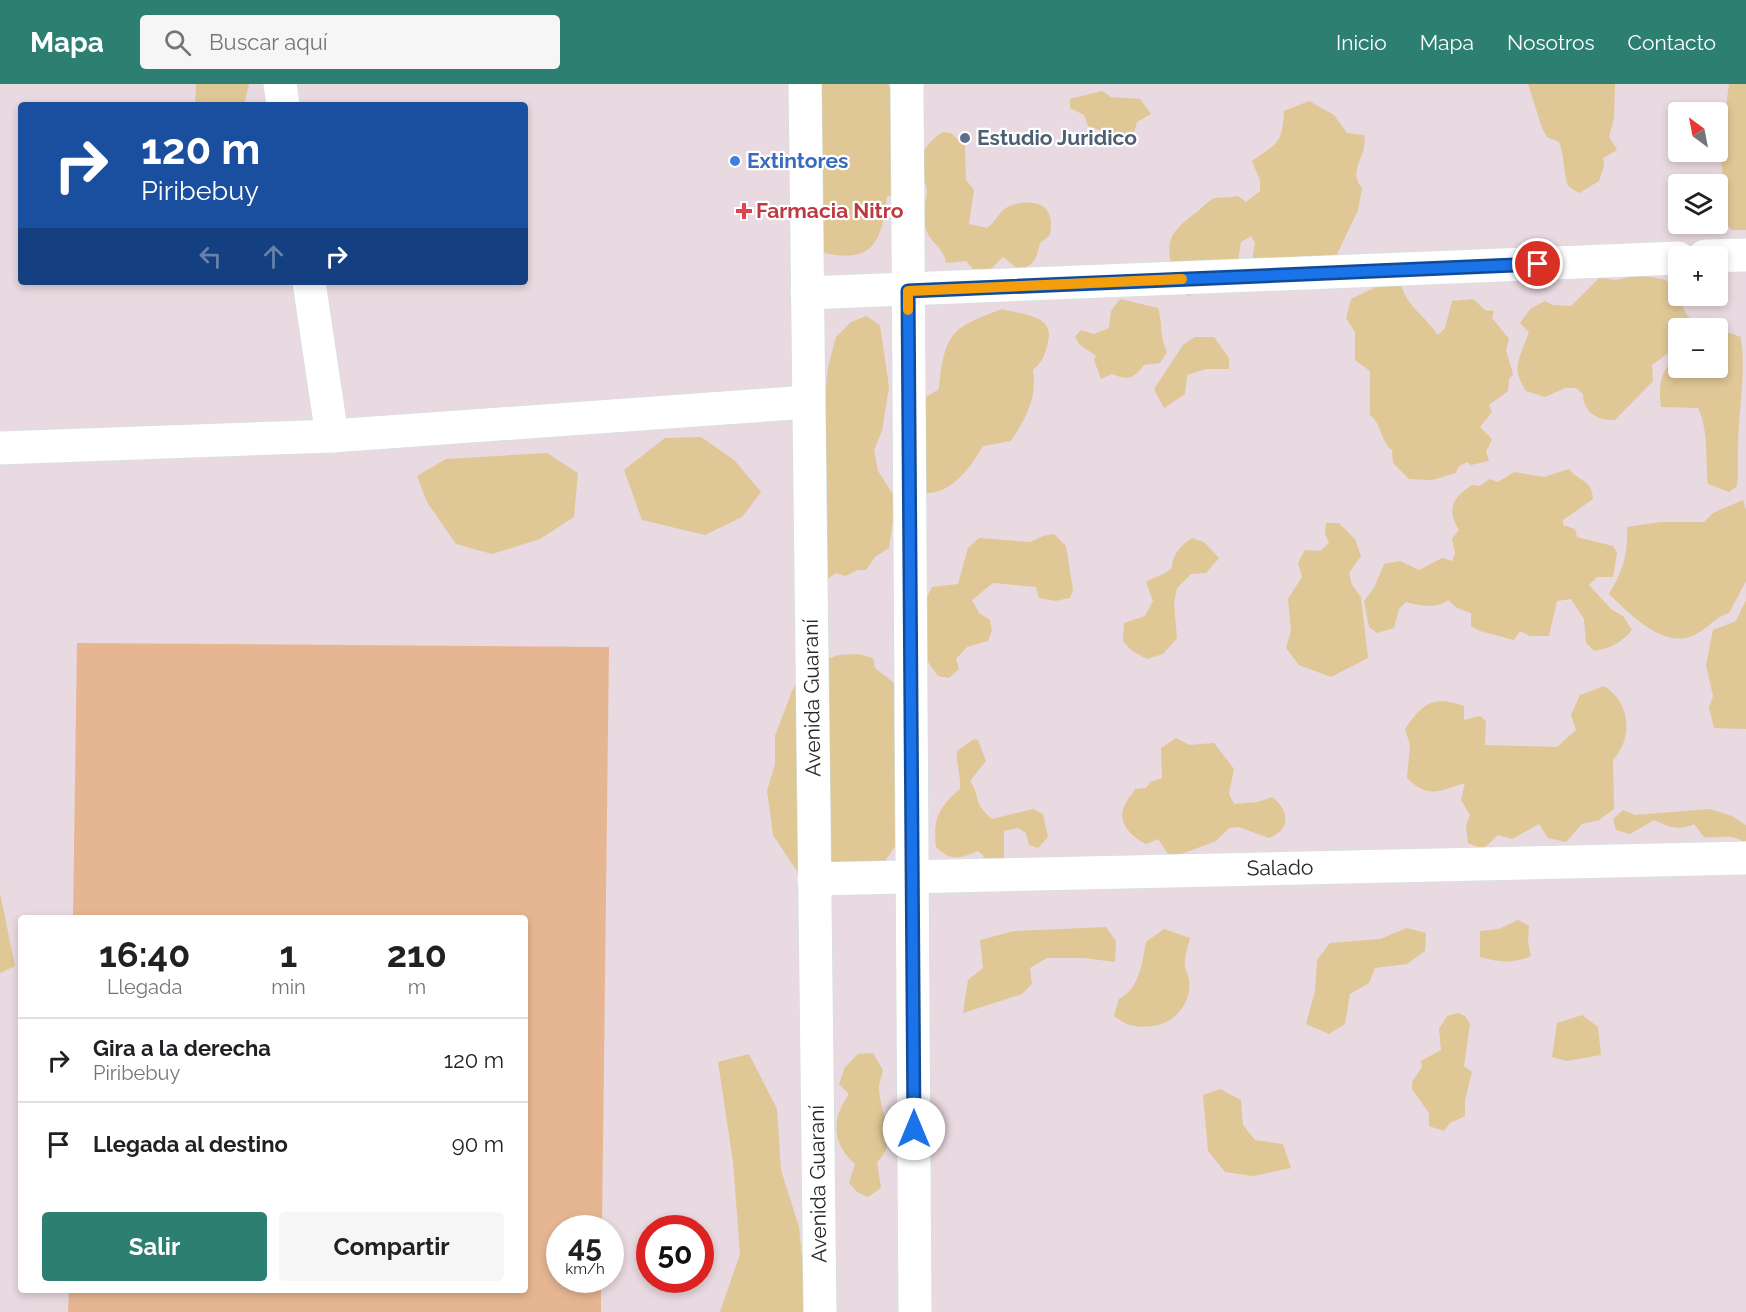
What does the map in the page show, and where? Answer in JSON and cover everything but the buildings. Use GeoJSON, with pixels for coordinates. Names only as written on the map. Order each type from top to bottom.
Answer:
{"type":"FeatureCollection","features":[{"type":"Feature","properties":{"kind":"street"},"geometry":{"type":"LineString","coordinates":[[280,84],[283,102]]}},
{"type":"Feature","properties":{"kind":"street","name":"Avenida Guaraní"},"geometry":{"type":"LineString","coordinates":[[805,84],[820,1312]]}},
{"type":"Feature","properties":{"kind":"street"},"geometry":{"type":"LineString","coordinates":[[907,84],[915,1312]]}},
{"type":"Feature","properties":{"kind":"street"},"geometry":{"type":"LineString","coordinates":[[1728,255],[1746,255]]}},
{"type":"Feature","properties":{"kind":"street"},"geometry":{"type":"LineString","coordinates":[[807,293],[908,291],[1668,258]]}},
{"type":"Feature","properties":{"kind":"street"},"geometry":{"type":"LineString","coordinates":[[309,285],[332,436]]}},
{"type":"Feature","properties":{"kind":"street"},"geometry":{"type":"LineString","coordinates":[[0,448],[332,436],[808,402]]}},
{"type":"Feature","properties":{"kind":"street","name":"Salado"},"geometry":{"type":"LineString","coordinates":[[814,879],[1746,858]]}},
{"type":"Feature","properties":{"kind":"shaded area"},"geometry":{"type":"Polygon","coordinates":[[[196,84],[249,84],[245,102],[195,102],[196,84]]]}},
{"type":"Feature","properties":{"kind":"shaded area"},"geometry":{"type":"Polygon","coordinates":[[[801,84],[888,84],[898,107],[904,187],[887,197],[882,225],[873,245],[855,255],[842,256],[825,253],[796,194],[801,84]]]}},
{"type":"Feature","properties":{"kind":"shaded area"},"geometry":{"type":"Polygon","coordinates":[[[1528,84],[1615,84],[1614,118],[1609,137],[1617,150],[1603,158],[1604,165],[1599,181],[1579,193],[1568,186],[1559,142],[1547,137],[1542,128],[1528,84]]]}},
{"type":"Feature","properties":{"kind":"shaded area"},"geometry":{"type":"Polygon","coordinates":[[[1729,84],[1746,84],[1746,230],[1732,230],[1728,225],[1728,174],[1723,174],[1721,162],[1728,162],[1727,102],[1729,84]]]}},
{"type":"Feature","properties":{"kind":"shaded area"},"geometry":{"type":"Polygon","coordinates":[[[1102,91],[1111,97],[1140,99],[1151,114],[1137,122],[1132,140],[1126,143],[1118,141],[1110,130],[1099,130],[1088,126],[1084,115],[1070,108],[1070,99],[1102,91]]]}},
{"type":"Feature","properties":{"kind":"shaded area"},"geometry":{"type":"Polygon","coordinates":[[[1309,101],[1334,115],[1347,133],[1364,135],[1364,150],[1356,175],[1362,188],[1358,210],[1338,252],[1335,275],[1252,262],[1255,243],[1251,236],[1241,242],[1237,266],[1204,291],[1188,296],[1178,284],[1170,259],[1170,242],[1173,236],[1182,224],[1213,199],[1238,196],[1246,202],[1260,191],[1260,180],[1252,161],[1277,142],[1282,130],[1284,111],[1309,101]]]}},
{"type":"Feature","properties":{"kind":"shaded area"},"geometry":{"type":"Polygon","coordinates":[[[943,132],[951,133],[965,146],[966,180],[974,190],[969,224],[987,228],[1006,208],[1022,203],[1035,203],[1048,212],[1051,220],[1050,235],[1040,243],[1036,257],[1028,266],[1018,269],[1003,257],[990,270],[973,269],[966,261],[946,263],[945,257],[925,227],[927,189],[920,171],[924,151],[932,140],[943,132]]]}},
{"type":"Feature","properties":{"kind":"shaded area"},"geometry":{"type":"Polygon","coordinates":[[[1644,276],[1668,281],[1668,306],[1683,306],[1690,318],[1668,318],[1668,353],[1652,365],[1653,381],[1615,420],[1603,419],[1593,414],[1586,406],[1583,394],[1576,388],[1565,388],[1545,397],[1526,391],[1518,375],[1518,362],[1529,332],[1520,323],[1530,309],[1545,301],[1553,305],[1571,306],[1599,278],[1616,280],[1644,276]]]}},
{"type":"Feature","properties":{"kind":"shaded area"},"geometry":{"type":"Polygon","coordinates":[[[1400,283],[1407,299],[1438,335],[1445,328],[1452,301],[1473,299],[1485,310],[1494,311],[1492,318],[1509,339],[1506,350],[1513,374],[1509,379],[1508,391],[1489,405],[1492,412],[1480,427],[1492,439],[1486,452],[1489,461],[1471,465],[1467,462],[1458,467],[1456,473],[1432,480],[1409,479],[1393,463],[1392,450],[1370,415],[1370,371],[1355,360],[1355,332],[1346,318],[1351,299],[1378,286],[1400,283]]]}},
{"type":"Feature","properties":{"kind":"shaded area"},"geometry":{"type":"Polygon","coordinates":[[[1120,299],[1158,308],[1167,352],[1160,363],[1144,365],[1130,377],[1112,374],[1101,379],[1094,360],[1096,356],[1079,344],[1075,337],[1081,330],[1094,334],[1109,328],[1111,311],[1120,299]]]}},
{"type":"Feature","properties":{"kind":"shaded area"},"geometry":{"type":"Polygon","coordinates":[[[1002,309],[1035,317],[1042,321],[1049,333],[1045,354],[1033,370],[1034,381],[1029,408],[1011,441],[983,446],[966,471],[952,484],[935,492],[925,493],[902,412],[939,389],[945,352],[955,333],[971,322],[1002,309]]]}},
{"type":"Feature","properties":{"kind":"shaded area"},"geometry":{"type":"Polygon","coordinates":[[[866,316],[880,325],[889,387],[882,431],[874,450],[878,471],[896,499],[889,548],[875,557],[866,570],[858,570],[845,576],[836,573],[826,580],[823,417],[828,367],[836,337],[851,322],[866,316]]]}},
{"type":"Feature","properties":{"kind":"shaded area"},"geometry":{"type":"Polygon","coordinates":[[[1728,332],[1741,337],[1743,377],[1738,480],[1737,486],[1729,492],[1708,484],[1704,426],[1698,408],[1661,407],[1660,385],[1667,367],[1668,378],[1728,378],[1728,332]]]}},
{"type":"Feature","properties":{"kind":"shaded area"},"geometry":{"type":"Polygon","coordinates":[[[1195,337],[1214,337],[1229,358],[1229,369],[1206,369],[1187,375],[1185,394],[1164,408],[1154,389],[1183,345],[1195,337]]]}},
{"type":"Feature","properties":{"kind":"shaded area"},"geometry":{"type":"Polygon","coordinates":[[[701,437],[734,460],[761,492],[742,517],[705,535],[642,520],[624,470],[665,438],[701,437]]]}},
{"type":"Feature","properties":{"kind":"shaded area"},"geometry":{"type":"Polygon","coordinates":[[[547,453],[578,473],[574,517],[540,539],[492,554],[456,544],[427,502],[417,476],[446,459],[547,453]]]}},
{"type":"Feature","properties":{"kind":"shaded area"},"geometry":{"type":"Polygon","coordinates":[[[1569,469],[1588,485],[1593,499],[1563,520],[1563,525],[1575,529],[1577,537],[1613,546],[1617,553],[1613,577],[1597,577],[1589,585],[1612,610],[1623,616],[1632,630],[1620,642],[1594,651],[1586,643],[1584,619],[1571,599],[1557,601],[1549,636],[1530,636],[1520,631],[1514,640],[1480,631],[1471,626],[1471,613],[1457,608],[1448,600],[1433,606],[1406,602],[1399,609],[1394,628],[1377,633],[1369,627],[1364,601],[1374,588],[1384,564],[1400,561],[1419,570],[1442,558],[1452,561],[1455,553],[1452,539],[1459,530],[1453,516],[1453,504],[1465,490],[1472,485],[1479,486],[1490,479],[1498,482],[1514,472],[1544,477],[1569,469]]]}},
{"type":"Feature","properties":{"kind":"shaded area"},"geometry":{"type":"Polygon","coordinates":[[[1743,500],[1746,510],[1746,581],[1729,613],[1698,633],[1686,638],[1673,638],[1649,628],[1609,594],[1624,562],[1627,527],[1661,522],[1704,522],[1713,513],[1743,500]]]}},
{"type":"Feature","properties":{"kind":"shaded area"},"geometry":{"type":"Polygon","coordinates":[[[1326,523],[1339,523],[1355,539],[1361,556],[1349,573],[1352,585],[1361,597],[1368,658],[1331,677],[1299,665],[1286,648],[1291,631],[1288,599],[1302,577],[1298,563],[1305,550],[1320,551],[1329,543],[1325,533],[1326,523]]]}},
{"type":"Feature","properties":{"kind":"shaded area"},"geometry":{"type":"Polygon","coordinates":[[[1054,534],[1066,546],[1073,590],[1070,598],[1055,601],[1039,598],[1036,587],[993,583],[972,600],[979,613],[990,620],[992,630],[988,641],[967,647],[956,659],[959,669],[949,678],[938,676],[926,659],[923,605],[932,587],[958,584],[968,548],[979,538],[1030,542],[1054,534]]]}},
{"type":"Feature","properties":{"kind":"shaded area"},"geometry":{"type":"Polygon","coordinates":[[[1192,538],[1204,542],[1219,558],[1206,573],[1191,574],[1177,588],[1174,603],[1177,638],[1163,654],[1147,659],[1132,651],[1123,641],[1124,623],[1145,616],[1153,601],[1146,582],[1172,568],[1178,551],[1192,538]]]}},
{"type":"Feature","properties":{"kind":"shaded area"},"geometry":{"type":"Polygon","coordinates":[[[1746,600],[1746,729],[1714,728],[1709,708],[1713,696],[1706,665],[1713,630],[1736,621],[1746,600]]]}},
{"type":"Feature","properties":{"kind":"shaded area"},"geometry":{"type":"Polygon","coordinates":[[[77,643],[609,647],[602,1215],[546,1215],[546,1293],[601,1293],[601,1312],[68,1312],[69,1293],[528,1293],[528,915],[73,915],[77,643]]]}},
{"type":"Feature","properties":{"kind":"shaded area"},"geometry":{"type":"Polygon","coordinates":[[[858,654],[873,658],[875,668],[895,684],[899,841],[878,871],[801,877],[773,835],[767,791],[775,764],[775,736],[792,691],[805,668],[838,655],[858,654]]]}},
{"type":"Feature","properties":{"kind":"shaded area"},"geometry":{"type":"Polygon","coordinates":[[[1604,686],[1619,701],[1626,720],[1624,741],[1613,760],[1614,809],[1599,820],[1582,824],[1566,842],[1548,838],[1539,824],[1512,839],[1498,835],[1483,849],[1468,843],[1466,826],[1470,815],[1461,800],[1465,783],[1428,791],[1407,778],[1410,745],[1405,729],[1423,707],[1445,701],[1464,706],[1464,720],[1480,716],[1486,721],[1485,745],[1557,747],[1576,730],[1571,715],[1580,695],[1604,686]]]}},
{"type":"Feature","properties":{"kind":"shaded area"},"geometry":{"type":"Polygon","coordinates":[[[1176,738],[1190,745],[1214,743],[1234,769],[1229,794],[1234,804],[1258,802],[1272,797],[1285,813],[1286,819],[1282,830],[1269,838],[1239,827],[1229,828],[1216,841],[1171,858],[1158,839],[1146,844],[1134,837],[1123,821],[1123,808],[1135,789],[1146,788],[1150,782],[1162,778],[1161,748],[1176,738]]]}},
{"type":"Feature","properties":{"kind":"shaded area"},"geometry":{"type":"Polygon","coordinates":[[[974,739],[978,740],[986,761],[970,781],[979,804],[986,813],[992,819],[1033,809],[1043,814],[1048,837],[1038,848],[1029,845],[1026,833],[1018,828],[1004,831],[1004,862],[985,864],[983,855],[978,851],[961,857],[951,857],[936,847],[936,821],[942,808],[960,789],[957,751],[974,739]]]}},
{"type":"Feature","properties":{"kind":"shaded area"},"geometry":{"type":"Polygon","coordinates":[[[1710,809],[1732,816],[1746,825],[1746,844],[1731,837],[1704,837],[1694,824],[1674,827],[1654,820],[1630,834],[1616,830],[1613,819],[1623,810],[1635,815],[1710,809]]]}},
{"type":"Feature","properties":{"kind":"shaded area"},"geometry":{"type":"Polygon","coordinates":[[[0,893],[15,966],[0,973],[0,893]]]}},
{"type":"Feature","properties":{"kind":"shaded area"},"geometry":{"type":"Polygon","coordinates":[[[1518,920],[1529,926],[1528,942],[1531,956],[1506,961],[1480,957],[1480,931],[1499,929],[1518,920]]]}},
{"type":"Feature","properties":{"kind":"shaded area"},"geometry":{"type":"Polygon","coordinates":[[[1106,927],[1116,941],[1115,962],[1084,958],[1047,958],[1030,968],[1032,984],[1022,994],[963,1013],[968,980],[983,968],[980,940],[1014,931],[1106,927]]]}},
{"type":"Feature","properties":{"kind":"shaded area"},"geometry":{"type":"Polygon","coordinates":[[[1407,928],[1426,933],[1425,951],[1407,964],[1375,968],[1369,983],[1350,994],[1345,1024],[1329,1034],[1306,1024],[1315,991],[1317,960],[1330,943],[1380,939],[1407,928]]]}},
{"type":"Feature","properties":{"kind":"shaded area"},"geometry":{"type":"Polygon","coordinates":[[[1164,929],[1190,938],[1185,963],[1189,988],[1185,1004],[1175,1016],[1161,1024],[1147,1027],[1123,1022],[1114,1016],[1119,999],[1136,982],[1146,942],[1164,929]]]}},
{"type":"Feature","properties":{"kind":"shaded area"},"geometry":{"type":"Polygon","coordinates":[[[1458,1013],[1465,1016],[1470,1024],[1464,1066],[1472,1072],[1465,1100],[1465,1116],[1450,1123],[1444,1131],[1429,1126],[1429,1113],[1412,1089],[1412,1082],[1422,1067],[1421,1061],[1441,1050],[1439,1029],[1447,1016],[1458,1013]]]}},
{"type":"Feature","properties":{"kind":"shaded area"},"geometry":{"type":"Polygon","coordinates":[[[1582,1015],[1598,1027],[1601,1055],[1567,1061],[1552,1057],[1557,1023],[1582,1015]]]}},
{"type":"Feature","properties":{"kind":"shaded area"},"geometry":{"type":"Polygon","coordinates":[[[873,1053],[883,1070],[879,1089],[888,1137],[884,1154],[877,1162],[881,1188],[868,1197],[857,1192],[849,1183],[855,1164],[847,1156],[838,1140],[837,1122],[843,1103],[849,1094],[839,1084],[845,1067],[858,1054],[873,1053]]]}},
{"type":"Feature","properties":{"kind":"shaded area"},"geometry":{"type":"Polygon","coordinates":[[[749,1054],[777,1109],[781,1170],[799,1227],[807,1308],[804,1312],[720,1312],[740,1254],[733,1162],[718,1062],[749,1054]]]}},
{"type":"Feature","properties":{"kind":"shaded area"},"geometry":{"type":"Polygon","coordinates":[[[1220,1089],[1241,1100],[1243,1125],[1255,1140],[1283,1144],[1291,1168],[1253,1176],[1225,1172],[1208,1151],[1203,1095],[1220,1089]]]}},
{"type":"Feature","properties":{"kind":"slow traffic"},"geometry":{"type":"LineString","coordinates":[[908,310],[908,291],[1182,279]]}},
{"type":"Feature","properties":{"kind":"place","name":"Estudio Juridico"},"geometry":{"type":"Point","coordinates":[965,138]}},
{"type":"Feature","properties":{"kind":"place","name":"Extintores"},"geometry":{"type":"Point","coordinates":[735,161]}},
{"type":"Feature","properties":{"kind":"place","name":"Farmacia Nitro"},"geometry":{"type":"Point","coordinates":[744,211]}},
{"type":"Feature","properties":{"kind":"route"},"geometry":{"type":"LineString","coordinates":[[914,1129],[908,291],[1538,264]]}}]}
